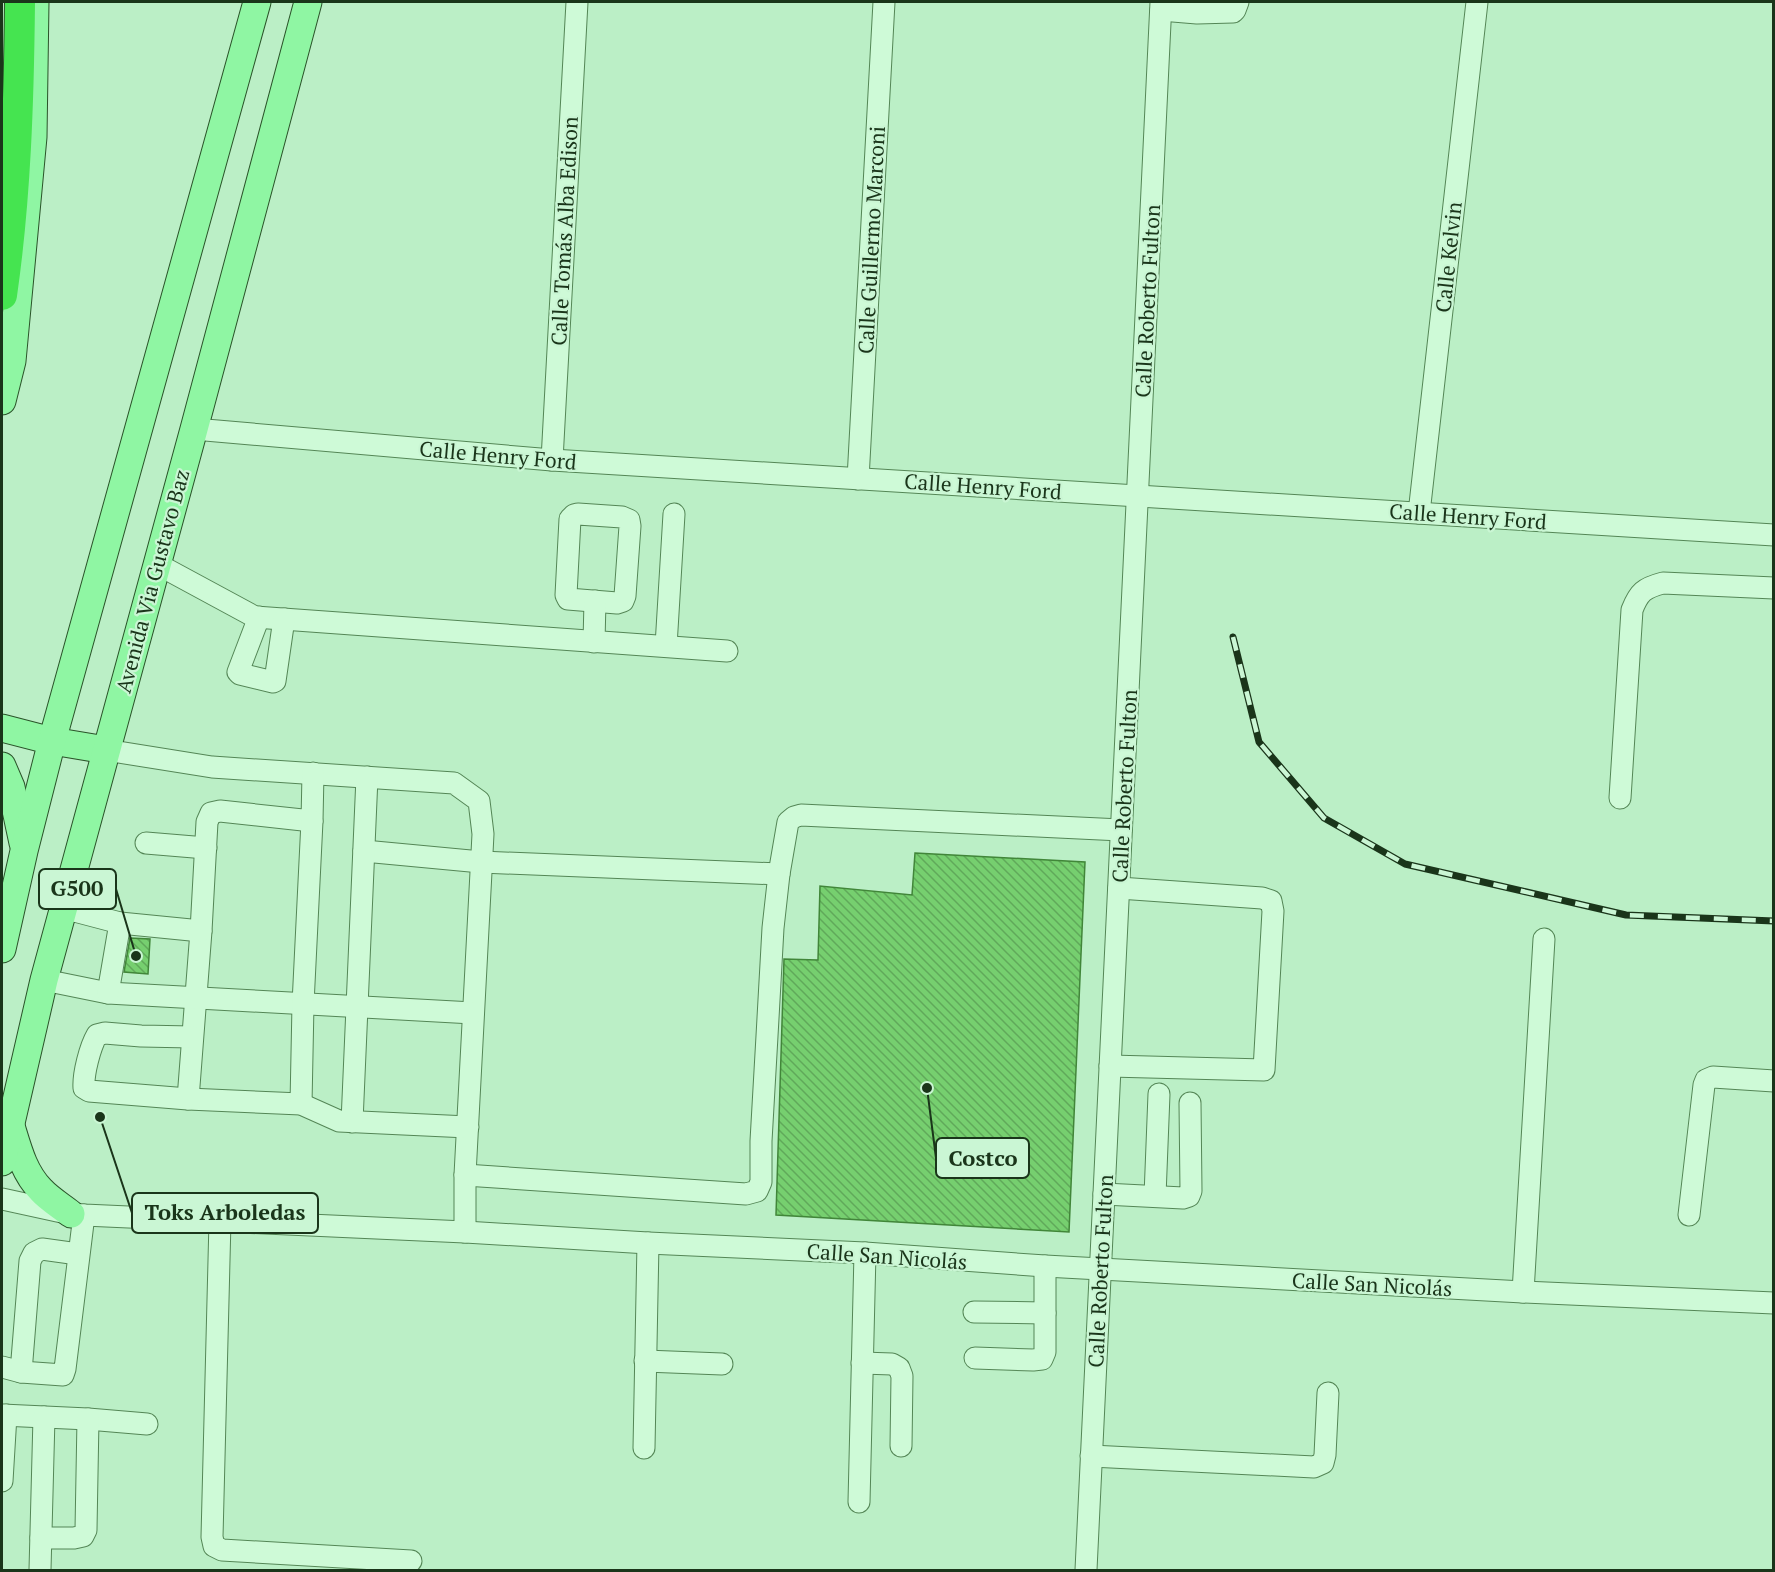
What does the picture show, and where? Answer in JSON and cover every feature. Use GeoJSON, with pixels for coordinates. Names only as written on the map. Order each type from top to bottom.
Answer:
{"type":"FeatureCollection","features":[{"type":"Feature","properties":{"kind":"highway"},"geometry":{"type":"LineString","coordinates":[[2,295],[10,240],[15,169],[19,98],[20,2]]}},
{"type":"Feature","properties":{"kind":"main road"},"geometry":{"type":"LineString","coordinates":[[2,401],[12,361],[33,137],[35,2]]}},
{"type":"Feature","properties":{"kind":"main road"},"geometry":{"type":"LineString","coordinates":[[2,949],[52,741],[257,2]]}},
{"type":"Feature","properties":{"kind":"main road","name":"Avenida Via Gustavo Baz"},"geometry":{"type":"LineString","coordinates":[[2,1162],[44,980],[308,2]]}},
{"type":"Feature","properties":{"kind":"main road"},"geometry":{"type":"LineString","coordinates":[[2,728],[52,741],[106,750]]}},
{"type":"Feature","properties":{"kind":"main road"},"geometry":{"type":"LineString","coordinates":[[2,766],[18,813],[24,851]]}},
{"type":"Feature","properties":{"kind":"main road"},"geometry":{"type":"LineString","coordinates":[[10,1122],[22,1161],[30,1176],[41,1190],[77,1214]]}},
{"type":"Feature","properties":{"kind":"street","name":"Calle Tomás Alba Edison"},"geometry":{"type":"LineString","coordinates":[[552,460],[577,2]]}},
{"type":"Feature","properties":{"kind":"street","name":"Calle Guillermo Marconi"},"geometry":{"type":"LineString","coordinates":[[858,479],[884,2]]}},
{"type":"Feature","properties":{"kind":"street"},"geometry":{"type":"LineString","coordinates":[[1161,6],[1197,13],[1233,12],[1238,2]]}},
{"type":"Feature","properties":{"kind":"street","name":"Calle Kelvin"},"geometry":{"type":"LineString","coordinates":[[1419,513],[1477,2]]}},
{"type":"Feature","properties":{"kind":"street","name":"Calle Roberto Fulton"},"geometry":{"type":"LineString","coordinates":[[1086,1570],[1161,6]]}},
{"type":"Feature","properties":{"kind":"street","name":"Calle Henry Ford"},"geometry":{"type":"LineString","coordinates":[[194,429],[552,460],[1773,535]]}},
{"type":"Feature","properties":{"kind":"street"},"geometry":{"type":"LineString","coordinates":[[666,646],[674,514]]}},
{"type":"Feature","properties":{"kind":"street"},"geometry":{"type":"LineString","coordinates":[[573,515],[622,517],[629,520],[626,596],[623,601],[617,603],[595,601],[568,599],[566,595],[570,519],[573,515]]}},
{"type":"Feature","properties":{"kind":"street"},"geometry":{"type":"LineString","coordinates":[[157,564],[255,617],[727,651]]}},
{"type":"Feature","properties":{"kind":"street"},"geometry":{"type":"LineString","coordinates":[[1620,798],[1632,610],[1638,596],[1648,587],[1663,583],[1773,588]]}},
{"type":"Feature","properties":{"kind":"street"},"geometry":{"type":"LineString","coordinates":[[594,642],[595,601]]}},
{"type":"Feature","properties":{"kind":"street"},"geometry":{"type":"LineString","coordinates":[[259,617],[238,672],[273,682],[284,619]]}},
{"type":"Feature","properties":{"kind":"street"},"geometry":{"type":"LineString","coordinates":[[106,750],[212,767],[454,783],[478,801],[483,834],[465,1175],[465,1232]]}},
{"type":"Feature","properties":{"kind":"street"},"geometry":{"type":"LineString","coordinates":[[301,1104],[313,773]]}},
{"type":"Feature","properties":{"kind":"street"},"geometry":{"type":"LineString","coordinates":[[352,1122],[367,777]]}},
{"type":"Feature","properties":{"kind":"street"},"geometry":{"type":"LineString","coordinates":[[188,1099],[207,822],[211,813],[220,811],[312,821]]}},
{"type":"Feature","properties":{"kind":"street"},"geometry":{"type":"LineString","coordinates":[[465,1175],[746,1194],[757,1191],[761,1182],[760,1141],[773,928],[788,822],[794,817],[801,815],[1121,830]]}},
{"type":"Feature","properties":{"kind":"street"},"geometry":{"type":"LineString","coordinates":[[146,843],[206,848]]}},
{"type":"Feature","properties":{"kind":"street"},"geometry":{"type":"LineString","coordinates":[[364,851],[481,862],[779,874]]}},
{"type":"Feature","properties":{"kind":"street"},"geometry":{"type":"LineString","coordinates":[[1110,1066],[1264,1070],[1273,911],[1271,901],[1262,898],[1119,888]]}},
{"type":"Feature","properties":{"kind":"street"},"geometry":{"type":"LineString","coordinates":[[63,908],[120,923],[201,931]]}},
{"type":"Feature","properties":{"kind":"street"},"geometry":{"type":"LineString","coordinates":[[108,993],[120,923]]}},
{"type":"Feature","properties":{"kind":"street"},"geometry":{"type":"LineString","coordinates":[[1523,1292],[1544,939]]}},
{"type":"Feature","properties":{"kind":"street"},"geometry":{"type":"LineString","coordinates":[[44,980],[108,993],[473,1013]]}},
{"type":"Feature","properties":{"kind":"street"},"geometry":{"type":"LineString","coordinates":[[192,1037],[105,1033],[97,1035],[93,1042],[84,1088],[89,1091],[188,1099],[301,1104],[339,1121],[468,1127]]}},
{"type":"Feature","properties":{"kind":"street"},"geometry":{"type":"LineString","coordinates":[[1689,1215],[1706,1080],[1713,1077],[1773,1081]]}},
{"type":"Feature","properties":{"kind":"street"},"geometry":{"type":"LineString","coordinates":[[1155,1196],[1159,1094]]}},
{"type":"Feature","properties":{"kind":"street"},"geometry":{"type":"LineString","coordinates":[[1104,1194],[1183,1198],[1189,1196],[1191,1191],[1190,1103]]}},
{"type":"Feature","properties":{"kind":"street","name":"Calle San Nicolás"},"geometry":{"type":"LineString","coordinates":[[2,1199],[77,1214],[465,1232],[1523,1292],[1773,1303]]}},
{"type":"Feature","properties":{"kind":"street"},"geometry":{"type":"LineString","coordinates":[[77,1214],[78,1254],[63,1375],[11,1369],[30,1261],[34,1252],[42,1249],[78,1254]]}},
{"type":"Feature","properties":{"kind":"street"},"geometry":{"type":"LineString","coordinates":[[220,1221],[212,1537],[214,1546],[222,1550],[411,1561]]}},
{"type":"Feature","properties":{"kind":"street"},"geometry":{"type":"LineString","coordinates":[[644,1448],[648,1243]]}},
{"type":"Feature","properties":{"kind":"street"},"geometry":{"type":"LineString","coordinates":[[859,1502],[865,1253]]}},
{"type":"Feature","properties":{"kind":"street"},"geometry":{"type":"LineString","coordinates":[[975,1358],[1042,1359],[1045,1352],[1045,1266]]}},
{"type":"Feature","properties":{"kind":"street"},"geometry":{"type":"LineString","coordinates":[[974,1312],[1045,1313]]}},
{"type":"Feature","properties":{"kind":"street"},"geometry":{"type":"LineString","coordinates":[[645,1361],[722,1364]]}},
{"type":"Feature","properties":{"kind":"street"},"geometry":{"type":"LineString","coordinates":[[862,1363],[892,1364],[899,1368],[902,1376],[901,1446]]}},
{"type":"Feature","properties":{"kind":"street"},"geometry":{"type":"LineString","coordinates":[[1091,1456],[1314,1467],[1323,1463],[1325,1455],[1328,1393]]}},
{"type":"Feature","properties":{"kind":"street"},"geometry":{"type":"LineString","coordinates":[[2,1482],[4,1415],[147,1424]]}},
{"type":"Feature","properties":{"kind":"street"},"geometry":{"type":"LineString","coordinates":[[40,1570],[44,1417]]}},
{"type":"Feature","properties":{"kind":"street"},"geometry":{"type":"LineString","coordinates":[[41,1538],[74,1538],[83,1536],[86,1530],[88,1419]]}},
{"type":"Feature","properties":{"kind":"building"},"geometry":{"type":"Polygon","coordinates":[[[915,853],[1085,862],[1069,1232],[776,1215],[784,959],[818,960],[820,886],[912,895],[915,853]]]}},
{"type":"Feature","properties":{"kind":"building"},"geometry":{"type":"Polygon","coordinates":[[[130,938],[150,939],[148,974],[124,972],[130,938]]]}},
{"type":"Feature","properties":{"kind":"railway"},"geometry":{"type":"LineString","coordinates":[[1233,637],[1259,742],[1324,818],[1405,864],[1626,915],[1774,921]]}},
{"type":"Feature","properties":{"kind":"place","name":"G500"},"geometry":{"type":"Point","coordinates":[136,956]}},
{"type":"Feature","properties":{"kind":"place","name":"Costco"},"geometry":{"type":"Point","coordinates":[927,1088]}},
{"type":"Feature","properties":{"kind":"place","name":"Toks Arboledas"},"geometry":{"type":"Point","coordinates":[100,1117]}}]}
